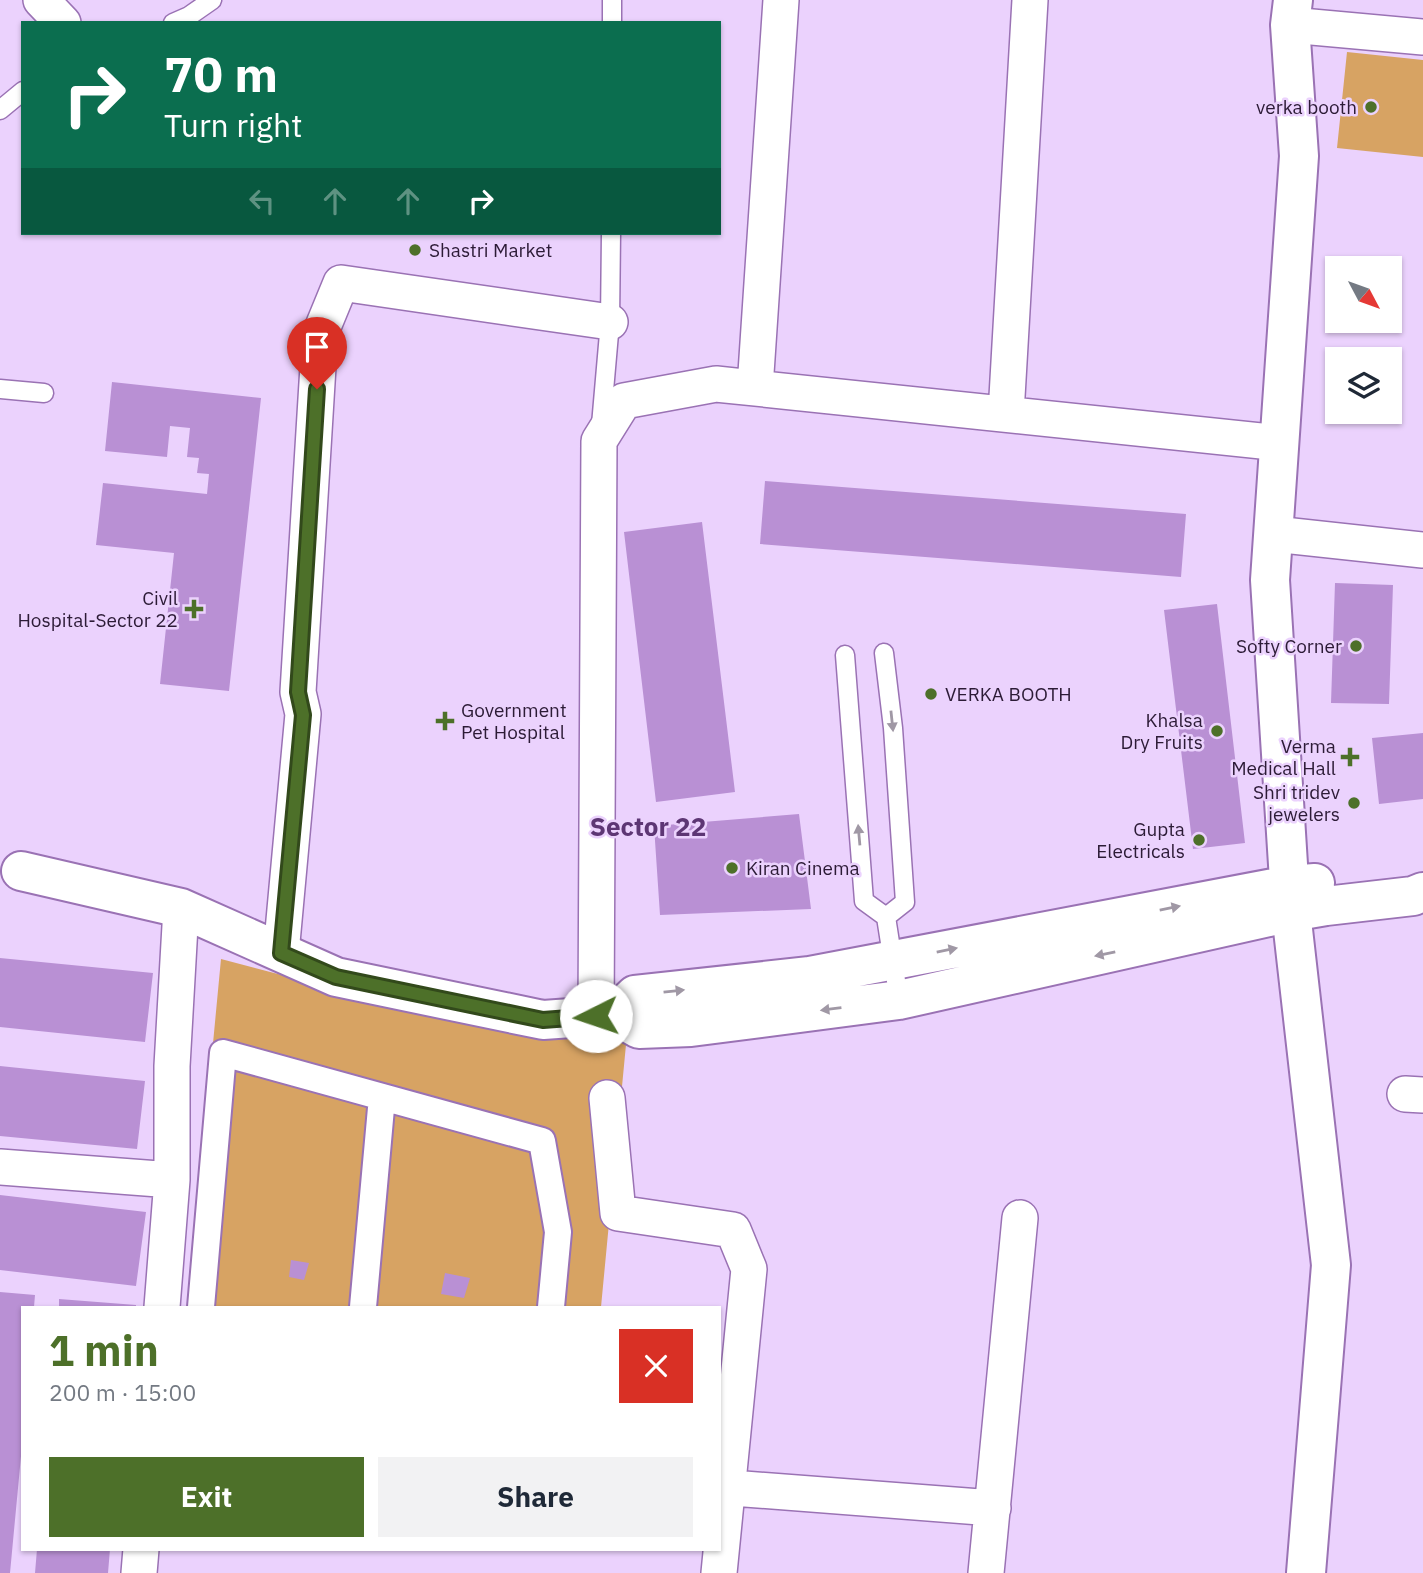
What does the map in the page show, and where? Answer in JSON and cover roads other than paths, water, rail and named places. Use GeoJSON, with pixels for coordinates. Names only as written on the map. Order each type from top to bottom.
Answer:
{"type":"FeatureCollection","features":[{"type":"Feature","properties":{"kind":"street"},"geometry":{"type":"LineString","coordinates":[[41,0],[62,21]]}},
{"type":"Feature","properties":{"kind":"street"},"geometry":{"type":"LineString","coordinates":[[755,388],[781,0]]}},
{"type":"Feature","properties":{"kind":"street"},"geometry":{"type":"LineString","coordinates":[[1006,414],[1030,0]]}},
{"type":"Feature","properties":{"kind":"street"},"geometry":{"type":"LineString","coordinates":[[1307,1573],[1331,1265],[1290,899],[1270,580],[1299,156],[1291,13],[1423,37]]}},
{"type":"Feature","properties":{"kind":"street"},"geometry":{"type":"LineString","coordinates":[[281,953],[303,715],[298,692],[320,334],[341,283],[610,322]]}},
{"type":"Feature","properties":{"kind":"street"},"geometry":{"type":"LineString","coordinates":[[605,1016],[599,441],[624,401],[716,384],[1280,443]]}},
{"type":"Feature","properties":{"kind":"street"},"geometry":{"type":"LineString","coordinates":[[1274,534],[1423,550]]}},
{"type":"Feature","properties":{"kind":"street"},"geometry":{"type":"LineString","coordinates":[[7,866],[181,908],[336,977],[543,1020],[605,1016],[639,1029],[691,1027],[899,1000],[1290,899],[1326,906],[1413,896],[1423,892]]}},
{"type":"Feature","properties":{"kind":"street"},"geometry":{"type":"LineString","coordinates":[[605,1016],[635,995],[810,976],[892,960],[1290,899],[1417,873],[1423,876]]}},
{"type":"Feature","properties":{"kind":"street"},"geometry":{"type":"LineString","coordinates":[[162,1306],[172,1180],[172,1066],[181,908]]}},
{"type":"Feature","properties":{"kind":"street"},"geometry":{"type":"LineString","coordinates":[[201,1306],[223,1053],[542,1142],[558,1232],[551,1306]]}},
{"type":"Feature","properties":{"kind":"street"},"geometry":{"type":"LineString","coordinates":[[363,1306],[382,1097]]}},
{"type":"Feature","properties":{"kind":"street"},"geometry":{"type":"LineString","coordinates":[[607,1098],[618,1213],[733,1230],[749,1269],[723,1488],[721,1530]]}},
{"type":"Feature","properties":{"kind":"street"},"geometry":{"type":"LineString","coordinates":[[0,1167],[172,1180]]}},
{"type":"Feature","properties":{"kind":"street"},"geometry":{"type":"LineString","coordinates":[[986,1573],[1020,1218]]}},
{"type":"Feature","properties":{"kind":"street"},"geometry":{"type":"LineString","coordinates":[[723,1488],[993,1507]]}},
{"type":"Feature","properties":{"kind":"street"},"geometry":{"type":"LineString","coordinates":[[139,1573],[141,1551]]}},
{"type":"Feature","properties":{"kind":"street"},"geometry":{"type":"LineString","coordinates":[[719,1573],[720,1551]]}},
{"type":"Feature","properties":{"kind":"lane"},"geometry":{"type":"LineString","coordinates":[[178,21],[212,0]]}},
{"type":"Feature","properties":{"kind":"lane"},"geometry":{"type":"LineString","coordinates":[[612,0],[612,21]]}},
{"type":"Feature","properties":{"kind":"lane"},"geometry":{"type":"LineString","coordinates":[[0,110],[21,93]]}},
{"type":"Feature","properties":{"kind":"lane"},"geometry":{"type":"LineString","coordinates":[[599,441],[610,322],[611,235]]}},
{"type":"Feature","properties":{"kind":"lane"},"geometry":{"type":"LineString","coordinates":[[0,389],[44,393]]}},
{"type":"Feature","properties":{"kind":"lane"},"geometry":{"type":"LineString","coordinates":[[884,653],[893,728],[905,902],[886,918]]}},
{"type":"Feature","properties":{"kind":"lane"},"geometry":{"type":"LineString","coordinates":[[845,655],[864,901],[886,918],[899,1000]]}},
{"type":"Feature","properties":{"kind":"place","name":"verka booth"},"geometry":{"type":"Point","coordinates":[1371,107]}},
{"type":"Feature","properties":{"kind":"place","name":"Shastri Market"},"geometry":{"type":"Point","coordinates":[415,250]}},
{"type":"Feature","properties":{"kind":"place","name":"Civil Hospital-Sector 22"},"geometry":{"type":"Point","coordinates":[194,609]}},
{"type":"Feature","properties":{"kind":"place","name":"Softy Corner"},"geometry":{"type":"Point","coordinates":[1356,646]}},
{"type":"Feature","properties":{"kind":"place","name":"VERKA BOOTH"},"geometry":{"type":"Point","coordinates":[931,694]}},
{"type":"Feature","properties":{"kind":"place","name":"Government Pet Hospital"},"geometry":{"type":"Point","coordinates":[445,721]}},
{"type":"Feature","properties":{"kind":"place","name":"Khalsa Dry Fruits"},"geometry":{"type":"Point","coordinates":[1217,731]}},
{"type":"Feature","properties":{"kind":"place","name":"Verma Medical Hall"},"geometry":{"type":"Point","coordinates":[1350,757]}},
{"type":"Feature","properties":{"kind":"place","name":"Shri tridev jewelers"},"geometry":{"type":"Point","coordinates":[1354,803]}},
{"type":"Feature","properties":{"kind":"place","name":"Gupta Electricals"},"geometry":{"type":"Point","coordinates":[1199,840]}},
{"type":"Feature","properties":{"kind":"place","name":"Kiran Cinema"},"geometry":{"type":"Point","coordinates":[732,868]}},
{"type":"Feature","properties":{"kind":"district","name":"Sector 22"},"geometry":{"type":"Point","coordinates":[648,826]}}]}
